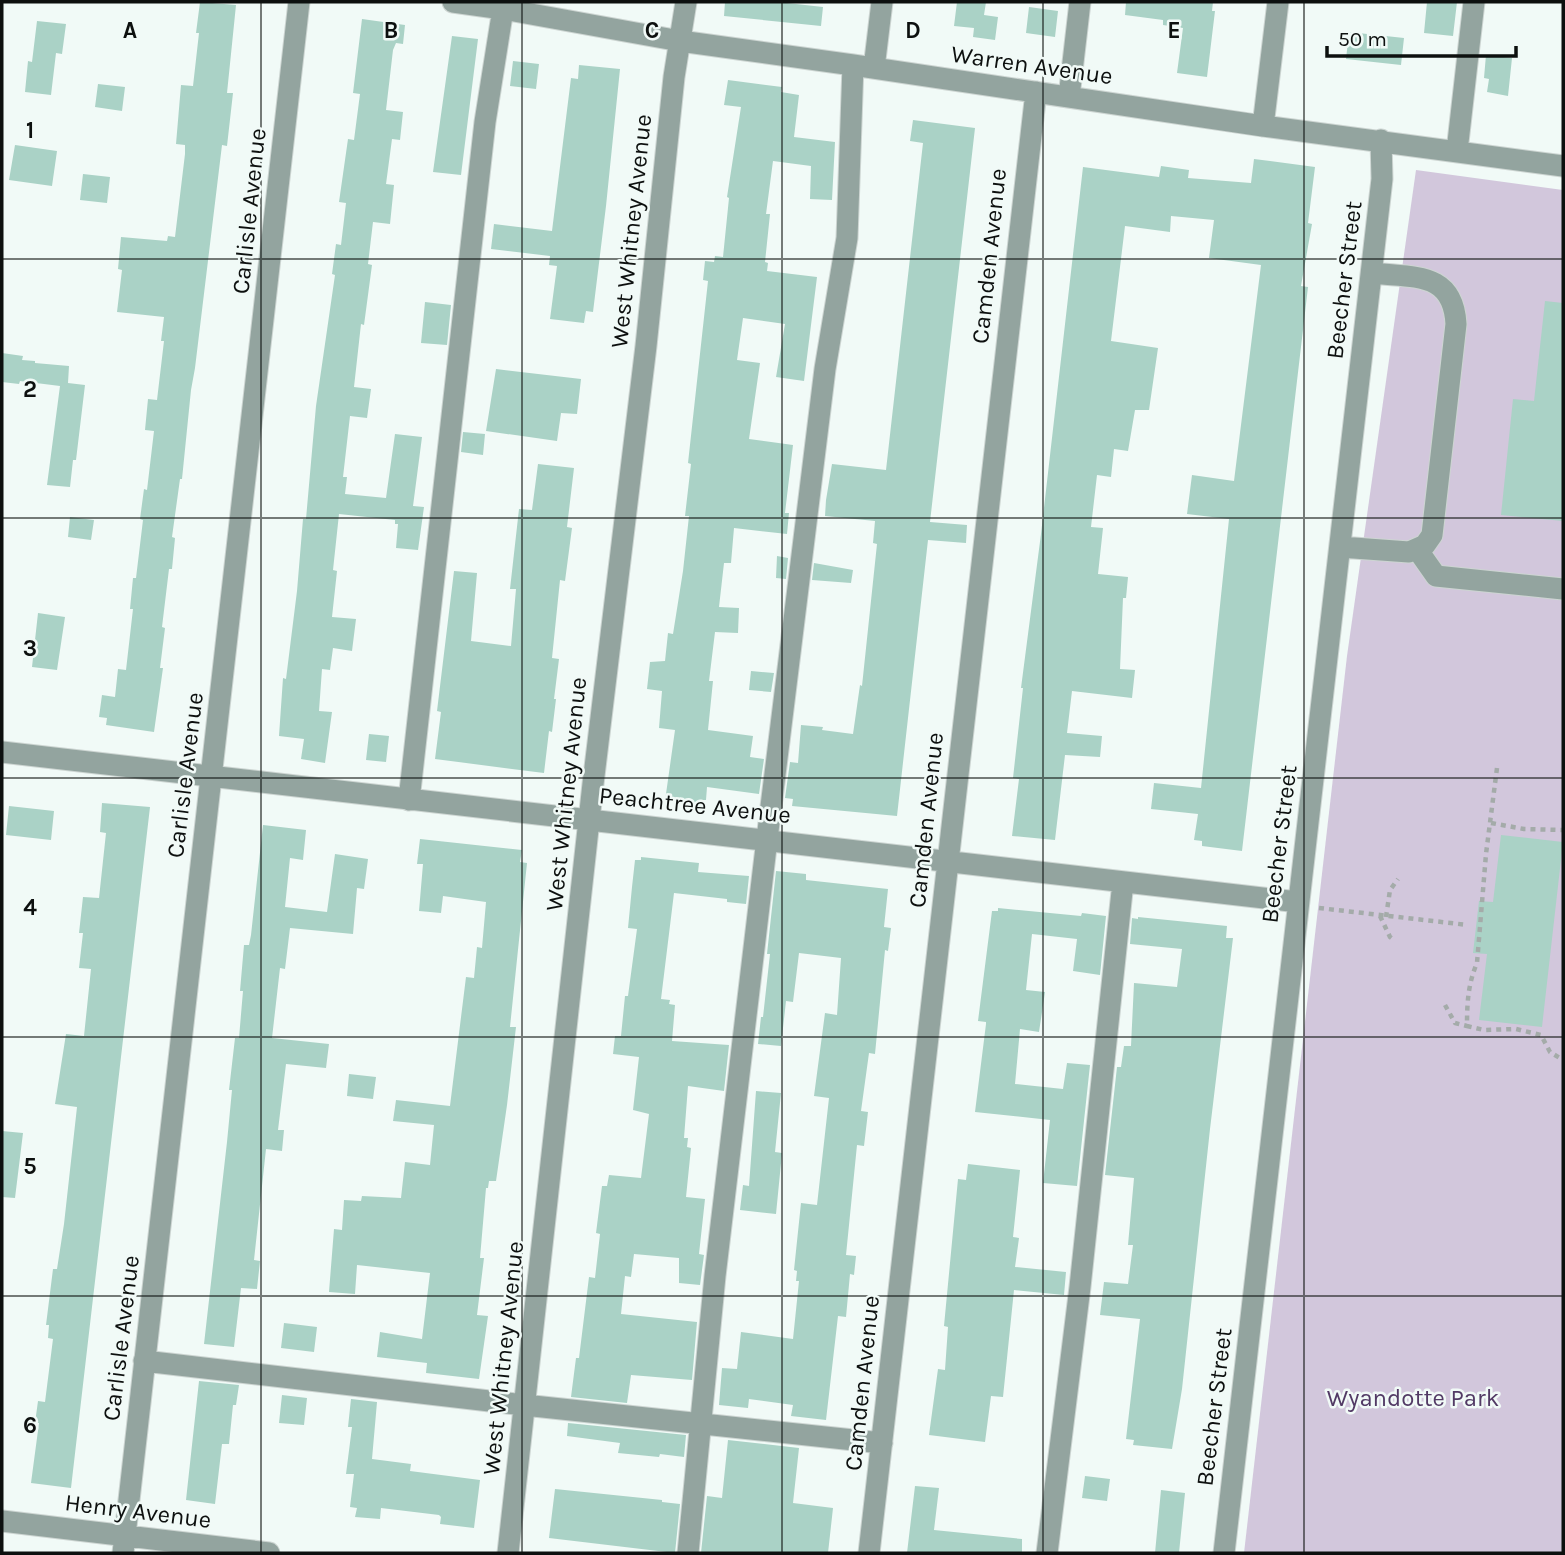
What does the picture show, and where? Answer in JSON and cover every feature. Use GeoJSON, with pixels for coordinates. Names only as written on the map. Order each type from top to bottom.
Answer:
{"type":"FeatureCollection","features":[{"type":"Feature","properties":{"kind":"street","name":"Carlisle Avenue"},"geometry":{"type":"LineString","coordinates":[[124,1544],[299,2]]}},
{"type":"Feature","properties":{"kind":"street","name":"Warren Avenue"},"geometry":{"type":"LineString","coordinates":[[453,2],[493,6],[680,41],[1263,126],[1563,166]]}},
{"type":"Feature","properties":{"kind":"street","name":"West Whitney Avenue"},"geometry":{"type":"LineString","coordinates":[[508,1553],[646,346],[674,77],[686,2]]}},
{"type":"Feature","properties":{"kind":"street"},"geometry":{"type":"LineString","coordinates":[[688,1553],[715,1276],[825,369],[847,238],[864,66],[883,2]]}},
{"type":"Feature","properties":{"kind":"street"},"geometry":{"type":"LineString","coordinates":[[1069,97],[1080,2]]}},
{"type":"Feature","properties":{"kind":"street"},"geometry":{"type":"LineString","coordinates":[[1263,126],[1278,2]]}},
{"type":"Feature","properties":{"kind":"street"},"geometry":{"type":"LineString","coordinates":[[1457,151],[1474,2]]}},
{"type":"Feature","properties":{"kind":"street"},"geometry":{"type":"LineString","coordinates":[[409,800],[485,122],[493,6]]}},
{"type":"Feature","properties":{"kind":"street","name":"Camden Avenue"},"geometry":{"type":"LineString","coordinates":[[869,1553],[1036,92]]}},
{"type":"Feature","properties":{"kind":"street","name":"Beecher Street"},"geometry":{"type":"LineString","coordinates":[[1224,1553],[1372,273],[1382,179],[1381,140]]}},
{"type":"Feature","properties":{"kind":"street"},"geometry":{"type":"LineString","coordinates":[[1340,547],[1409,552],[1425,545],[1432,535],[1456,324],[1455,306],[1445,290],[1433,281],[1372,273]]}},
{"type":"Feature","properties":{"kind":"street"},"geometry":{"type":"LineString","coordinates":[[1417,549],[1436,576],[1563,589]]}},
{"type":"Feature","properties":{"kind":"street","name":"Peachtree Avenue"},"geometry":{"type":"LineString","coordinates":[[2,752],[1298,902]]}},
{"type":"Feature","properties":{"kind":"street"},"geometry":{"type":"LineString","coordinates":[[1047,1553],[1080,1287],[1124,882]]}},
{"type":"Feature","properties":{"kind":"street"},"geometry":{"type":"LineString","coordinates":[[144,1361],[882,1443]]}},
{"type":"Feature","properties":{"kind":"street","name":"Henry Avenue"},"geometry":{"type":"LineString","coordinates":[[2,1521],[124,1544],[269,1553]]}},
{"type":"Feature","properties":{"kind":"path"},"geometry":{"type":"LineString","coordinates":[[1467,1026],[1467,999],[1477,963],[1497,768]]}},
{"type":"Feature","properties":{"kind":"path"},"geometry":{"type":"LineString","coordinates":[[1491,823],[1524,829],[1563,830]]}},
{"type":"Feature","properties":{"kind":"path"},"geometry":{"type":"LineString","coordinates":[[1395,941],[1390,937],[1383,916],[1390,890],[1398,879]]}},
{"type":"Feature","properties":{"kind":"path"},"geometry":{"type":"LineString","coordinates":[[1298,902],[1329,911],[1468,925]]}},
{"type":"Feature","properties":{"kind":"path"},"geometry":{"type":"LineString","coordinates":[[1446,1005],[1455,1023],[1484,1030],[1516,1028],[1541,1035],[1550,1052],[1563,1060]]}},
{"type":"Feature","properties":{"kind":"green space","name":"Wyandotte Park"},"geometry":{"type":"Polygon","coordinates":[[[1416,170],[1563,190],[1563,1553],[1244,1553],[1347,656],[1416,170]]]}},
{"type":"Feature","properties":{"kind":"building"},"geometry":{"type":"Polygon","coordinates":[[[200,2],[236,5],[227,93],[233,93],[227,146],[222,145],[182,479],[172,537],[175,538],[172,569],[169,569],[162,627],[165,628],[160,668],[163,668],[154,732],[106,725],[107,718],[99,717],[102,695],[115,697],[118,669],[126,670],[133,609],[130,609],[133,578],[136,578],[143,520],[140,519],[144,489],[147,490],[154,431],[145,430],[148,399],[157,400],[164,341],[161,341],[164,317],[117,312],[122,270],[118,269],[121,237],[167,241],[168,236],[175,237],[185,154],[185,145],[176,144],[181,85],[193,86],[200,2]]]}},
{"type":"Feature","properties":{"kind":"building"},"geometry":{"type":"Polygon","coordinates":[[[725,2],[778,2],[823,7],[821,26],[724,16],[725,2]]]}},
{"type":"Feature","properties":{"kind":"building"},"geometry":{"type":"Polygon","coordinates":[[[957,2],[986,2],[984,15],[998,17],[995,40],[973,37],[974,28],[954,26],[957,2]]]}},
{"type":"Feature","properties":{"kind":"building"},"geometry":{"type":"Polygon","coordinates":[[[1126,2],[1213,2],[1212,11],[1215,11],[1207,77],[1177,73],[1183,28],[1163,25],[1163,20],[1125,15],[1126,2]]]}},
{"type":"Feature","properties":{"kind":"building"},"geometry":{"type":"Polygon","coordinates":[[[1427,2],[1457,2],[1453,36],[1424,33],[1427,2]]]}},
{"type":"Feature","properties":{"kind":"building"},"geometry":{"type":"Polygon","coordinates":[[[1029,7],[1058,11],[1055,37],[1026,33],[1029,7]]]}},
{"type":"Feature","properties":{"kind":"building"},"geometry":{"type":"Polygon","coordinates":[[[362,19],[405,25],[403,44],[396,43],[393,50],[386,110],[403,112],[400,140],[392,139],[386,184],[394,185],[390,224],[373,222],[368,264],[372,265],[364,325],[361,324],[354,387],[371,389],[367,418],[350,416],[343,477],[347,477],[345,494],[386,498],[395,434],[422,437],[413,506],[424,507],[418,550],[396,548],[398,524],[395,524],[395,520],[339,514],[333,570],[337,571],[332,617],[356,619],[352,651],[333,648],[330,670],[322,669],[319,711],[332,712],[325,763],[301,759],[304,739],[279,736],[283,678],[286,679],[303,519],[306,519],[316,406],[335,275],[332,274],[336,244],[341,245],[346,203],[339,202],[348,139],[354,140],[360,94],[353,93],[362,19]]]}},
{"type":"Feature","properties":{"kind":"building"},"geometry":{"type":"Polygon","coordinates":[[[37,21],[66,24],[62,54],[56,53],[51,95],[25,92],[28,61],[32,62],[37,21]]]}},
{"type":"Feature","properties":{"kind":"building"},"geometry":{"type":"Polygon","coordinates":[[[1349,32],[1404,38],[1401,65],[1346,59],[1349,32]]]}},
{"type":"Feature","properties":{"kind":"building"},"geometry":{"type":"Polygon","coordinates":[[[452,36],[478,39],[461,175],[433,172],[452,36]]]}},
{"type":"Feature","properties":{"kind":"building"},"geometry":{"type":"Polygon","coordinates":[[[1486,55],[1512,58],[1508,96],[1487,92],[1489,79],[1484,78],[1486,55]]]}},
{"type":"Feature","properties":{"kind":"building"},"geometry":{"type":"Polygon","coordinates":[[[513,61],[539,64],[536,89],[510,86],[513,61]]]}},
{"type":"Feature","properties":{"kind":"building"},"geometry":{"type":"Polygon","coordinates":[[[579,65],[620,69],[593,312],[586,311],[584,323],[550,319],[557,266],[549,265],[550,256],[491,249],[494,224],[552,231],[571,78],[578,79],[579,65]]]}},
{"type":"Feature","properties":{"kind":"building"},"geometry":{"type":"Polygon","coordinates":[[[728,80],[782,87],[781,92],[799,95],[794,137],[835,142],[832,200],[810,199],[811,166],[773,161],[766,214],[770,214],[765,262],[768,263],[767,271],[817,277],[804,381],[776,377],[785,324],[743,318],[737,360],[760,363],[749,439],[793,445],[785,513],[789,513],[787,534],[734,528],[731,563],[724,563],[719,607],[739,608],[738,633],[715,632],[709,681],[713,681],[708,730],[753,736],[750,757],[764,759],[759,794],[707,787],[706,800],[699,800],[698,805],[665,801],[675,730],[659,728],[662,691],[647,689],[650,662],[665,661],[668,633],[673,634],[683,571],[689,516],[685,516],[691,464],[688,463],[708,281],[703,280],[705,261],[714,262],[715,256],[723,257],[727,197],[741,107],[724,105],[728,80]]]}},
{"type":"Feature","properties":{"kind":"building"},"geometry":{"type":"Polygon","coordinates":[[[98,84],[125,87],[122,111],[95,107],[98,84]]]}},
{"type":"Feature","properties":{"kind":"building"},"geometry":{"type":"Polygon","coordinates":[[[913,120],[975,128],[930,522],[967,525],[966,543],[928,540],[897,816],[792,806],[793,799],[785,798],[790,762],[798,763],[801,725],[853,734],[860,685],[862,686],[877,544],[873,543],[875,521],[825,516],[826,500],[832,464],[886,470],[923,143],[910,141],[913,120]]]}},
{"type":"Feature","properties":{"kind":"building"},"geometry":{"type":"Polygon","coordinates":[[[15,145],[57,151],[52,186],[9,180],[15,145]]]}},
{"type":"Feature","properties":{"kind":"building"},"geometry":{"type":"Polygon","coordinates":[[[1254,159],[1315,167],[1308,223],[1312,224],[1301,286],[1308,287],[1242,851],[1202,846],[1202,841],[1194,840],[1198,814],[1151,809],[1154,783],[1201,788],[1229,519],[1187,514],[1192,475],[1234,481],[1261,265],[1209,258],[1214,220],[1171,216],[1170,232],[1125,226],[1111,341],[1158,348],[1149,410],[1135,410],[1128,451],[1114,449],[1111,477],[1097,475],[1091,527],[1103,528],[1098,574],[1128,577],[1126,598],[1123,598],[1120,669],[1135,670],[1132,698],[1072,691],[1067,733],[1102,736],[1100,757],[1065,755],[1055,840],[1012,836],[1019,779],[1013,778],[1021,688],[1083,167],[1159,177],[1161,166],[1189,170],[1188,178],[1251,183],[1254,159]]]}},
{"type":"Feature","properties":{"kind":"building"},"geometry":{"type":"Polygon","coordinates":[[[83,174],[110,177],[107,203],[80,200],[83,174]]]}},
{"type":"Feature","properties":{"kind":"building"},"geometry":{"type":"Polygon","coordinates":[[[1545,301],[1563,303],[1563,521],[1501,515],[1513,399],[1534,401],[1545,301]]]}},
{"type":"Feature","properties":{"kind":"building"},"geometry":{"type":"Polygon","coordinates":[[[425,302],[451,305],[447,345],[421,343],[425,302]]]}},
{"type":"Feature","properties":{"kind":"building"},"geometry":{"type":"Polygon","coordinates":[[[2,353],[23,356],[22,360],[35,363],[69,366],[68,383],[85,385],[70,487],[47,485],[60,386],[20,381],[19,384],[2,382],[2,353]]]}},
{"type":"Feature","properties":{"kind":"building"},"geometry":{"type":"Polygon","coordinates":[[[496,369],[581,379],[577,414],[561,413],[557,441],[486,431],[496,369]]]}},
{"type":"Feature","properties":{"kind":"building"},"geometry":{"type":"Polygon","coordinates":[[[463,432],[485,434],[483,455],[461,452],[463,432]]]}},
{"type":"Feature","properties":{"kind":"building"},"geometry":{"type":"Polygon","coordinates":[[[538,464],[574,468],[567,527],[572,528],[565,581],[560,580],[552,658],[559,659],[556,699],[544,773],[435,759],[441,712],[437,711],[454,571],[477,573],[471,641],[511,646],[516,589],[510,589],[519,509],[532,510],[538,464]]]}},
{"type":"Feature","properties":{"kind":"building"},"geometry":{"type":"Polygon","coordinates":[[[70,517],[94,520],[91,540],[68,537],[70,517]]]}},
{"type":"Feature","properties":{"kind":"building"},"geometry":{"type":"Polygon","coordinates":[[[777,556],[788,558],[786,579],[776,578],[777,556]]]}},
{"type":"Feature","properties":{"kind":"building"},"geometry":{"type":"Polygon","coordinates":[[[814,563],[853,570],[851,583],[812,580],[814,563]]]}},
{"type":"Feature","properties":{"kind":"building"},"geometry":{"type":"Polygon","coordinates":[[[38,613],[65,617],[57,670],[32,667],[38,613]]]}},
{"type":"Feature","properties":{"kind":"building"},"geometry":{"type":"Polygon","coordinates":[[[751,671],[774,673],[771,692],[749,690],[751,671]]]}},
{"type":"Feature","properties":{"kind":"building"},"geometry":{"type":"Polygon","coordinates":[[[369,734],[389,736],[386,762],[366,760],[369,734]]]}},
{"type":"Feature","properties":{"kind":"building"},"geometry":{"type":"Polygon","coordinates":[[[102,803],[150,807],[71,1488],[31,1483],[39,1423],[35,1423],[38,1401],[45,1402],[53,1339],[48,1338],[49,1325],[46,1325],[53,1269],[57,1269],[64,1224],[77,1107],[55,1104],[66,1034],[84,1036],[91,969],[79,968],[83,933],[79,933],[83,897],[99,898],[106,833],[100,832],[102,803]]]}},
{"type":"Feature","properties":{"kind":"building"},"geometry":{"type":"Polygon","coordinates":[[[9,806],[54,811],[51,840],[6,835],[9,806]]]}},
{"type":"Feature","properties":{"kind":"building"},"geometry":{"type":"Polygon","coordinates":[[[263,825],[306,830],[303,860],[290,858],[285,907],[327,912],[335,854],[368,859],[364,889],[357,888],[353,934],[290,928],[285,969],[280,968],[272,1038],[329,1044],[326,1068],[286,1064],[278,1130],[284,1130],[282,1151],[266,1149],[254,1260],[260,1261],[257,1289],[241,1288],[234,1347],[204,1344],[227,1142],[232,1090],[229,1090],[235,1038],[239,1038],[244,945],[249,945],[251,935],[263,825]]]}},
{"type":"Feature","properties":{"kind":"building"},"geometry":{"type":"Polygon","coordinates":[[[1501,835],[1563,842],[1542,1027],[1479,1020],[1487,954],[1473,953],[1479,901],[1493,902],[1501,835]]]}},
{"type":"Feature","properties":{"kind":"building"},"geometry":{"type":"Polygon","coordinates":[[[420,839],[522,850],[520,862],[527,863],[510,1027],[516,1027],[507,1105],[496,1181],[489,1181],[486,1188],[480,1258],[484,1258],[477,1315],[488,1316],[479,1379],[426,1373],[427,1363],[377,1357],[380,1332],[422,1339],[430,1273],[357,1265],[355,1294],[329,1292],[334,1229],[342,1230],[344,1200],[361,1201],[362,1196],[401,1198],[405,1162],[430,1165],[434,1125],[393,1121],[396,1100],[450,1106],[466,977],[474,978],[477,947],[482,948],[486,902],[443,896],[441,913],[419,911],[423,864],[417,864],[420,839]]]}},
{"type":"Feature","properties":{"kind":"building"},"geometry":{"type":"Polygon","coordinates":[[[641,857],[699,863],[698,872],[749,876],[746,904],[674,893],[661,999],[670,1000],[669,1004],[675,1005],[672,1041],[729,1045],[724,1091],[688,1086],[684,1138],[688,1138],[687,1147],[691,1148],[686,1197],[705,1199],[699,1254],[704,1255],[700,1285],[679,1283],[679,1258],[634,1254],[631,1277],[625,1276],[621,1314],[697,1322],[692,1380],[631,1375],[627,1403],[571,1397],[576,1358],[579,1358],[589,1277],[595,1278],[600,1234],[596,1233],[602,1186],[607,1186],[609,1175],[641,1178],[649,1114],[633,1110],[639,1057],[613,1054],[615,1036],[621,1036],[625,996],[628,996],[637,929],[628,928],[635,860],[641,860],[641,857]]]}},
{"type":"Feature","properties":{"kind":"building"},"geometry":{"type":"Polygon","coordinates":[[[776,871],[806,874],[806,880],[888,889],[884,927],[891,928],[888,951],[885,950],[875,1054],[869,1053],[861,1111],[868,1112],[864,1146],[857,1145],[846,1255],[856,1256],[854,1275],[850,1274],[846,1317],[838,1316],[826,1420],[791,1416],[793,1405],[749,1399],[748,1408],[719,1405],[722,1368],[737,1369],[741,1332],[793,1339],[799,1281],[796,1281],[797,1271],[794,1270],[801,1203],[817,1205],[829,1098],[814,1096],[825,1013],[837,1015],[841,958],[799,953],[793,1002],[786,1001],[781,1046],[758,1044],[770,954],[767,954],[776,871]]]}},
{"type":"Feature","properties":{"kind":"building"},"geometry":{"type":"Polygon","coordinates":[[[998,908],[1106,916],[1100,975],[1073,971],[1077,939],[1032,934],[1026,990],[1045,992],[1039,1032],[1020,1029],[1015,1084],[1063,1089],[1067,1063],[1090,1065],[1077,1186],[1043,1183],[1050,1120],[975,1112],[986,1024],[978,1021],[992,911],[998,911],[998,908]]]}},
{"type":"Feature","properties":{"kind":"building"},"geometry":{"type":"Polygon","coordinates":[[[1132,918],[1227,926],[1226,938],[1233,938],[1182,1389],[1172,1449],[1133,1445],[1134,1440],[1126,1439],[1140,1319],[1100,1315],[1104,1282],[1128,1284],[1133,1245],[1128,1245],[1134,1178],[1105,1175],[1117,1067],[1121,1067],[1124,1046],[1131,1046],[1134,983],[1177,987],[1182,949],[1130,944],[1132,918]]]}},
{"type":"Feature","properties":{"kind":"building"},"geometry":{"type":"Polygon","coordinates":[[[349,1074],[376,1077],[373,1099],[347,1096],[349,1074]]]}},
{"type":"Feature","properties":{"kind":"building"},"geometry":{"type":"Polygon","coordinates":[[[756,1091],[781,1093],[775,1152],[782,1153],[776,1214],[740,1210],[743,1185],[749,1186],[756,1091]]]}},
{"type":"Feature","properties":{"kind":"building"},"geometry":{"type":"Polygon","coordinates":[[[2,1131],[23,1133],[15,1198],[2,1197],[2,1131]]]}},
{"type":"Feature","properties":{"kind":"building"},"geometry":{"type":"Polygon","coordinates":[[[968,1164],[1020,1170],[1013,1237],[1019,1238],[1015,1267],[1066,1272],[1064,1295],[1014,1290],[1003,1397],[991,1396],[985,1442],[929,1435],[938,1369],[945,1370],[948,1327],[944,1326],[958,1179],[966,1180],[968,1164]]]}},
{"type":"Feature","properties":{"kind":"building"},"geometry":{"type":"Polygon","coordinates":[[[284,1323],[317,1327],[314,1352],[281,1348],[284,1323]]]}},
{"type":"Feature","properties":{"kind":"building"},"geometry":{"type":"Polygon","coordinates":[[[199,1381],[239,1385],[236,1405],[233,1405],[229,1444],[222,1444],[215,1504],[186,1500],[199,1381]]]}},
{"type":"Feature","properties":{"kind":"building"},"geometry":{"type":"Polygon","coordinates":[[[282,1395],[307,1398],[304,1425],[279,1423],[282,1395]]]}},
{"type":"Feature","properties":{"kind":"building"},"geometry":{"type":"Polygon","coordinates":[[[351,1399],[377,1402],[372,1459],[411,1464],[410,1471],[480,1480],[474,1528],[440,1524],[439,1515],[381,1508],[380,1519],[355,1517],[357,1508],[350,1507],[354,1474],[346,1474],[352,1427],[348,1427],[351,1399]]]}},
{"type":"Feature","properties":{"kind":"building"},"geometry":{"type":"Polygon","coordinates":[[[568,1423],[686,1435],[684,1457],[618,1453],[620,1443],[567,1436],[568,1423]]]}},
{"type":"Feature","properties":{"kind":"building"},"geometry":{"type":"Polygon","coordinates":[[[728,1440],[799,1448],[793,1503],[833,1508],[828,1553],[701,1553],[707,1496],[722,1498],[728,1440]]]}},
{"type":"Feature","properties":{"kind":"building"},"geometry":{"type":"Polygon","coordinates":[[[1085,1476],[1110,1479],[1107,1501],[1082,1498],[1085,1476]]]}},
{"type":"Feature","properties":{"kind":"building"},"geometry":{"type":"Polygon","coordinates":[[[915,1486],[939,1488],[934,1530],[1022,1539],[1022,1553],[907,1553],[915,1486]]]}},
{"type":"Feature","properties":{"kind":"building"},"geometry":{"type":"Polygon","coordinates":[[[555,1489],[680,1504],[675,1553],[549,1538],[555,1489]]]}},
{"type":"Feature","properties":{"kind":"building"},"geometry":{"type":"Polygon","coordinates":[[[1161,1490],[1185,1493],[1179,1553],[1155,1553],[1161,1490]]]}}]}
